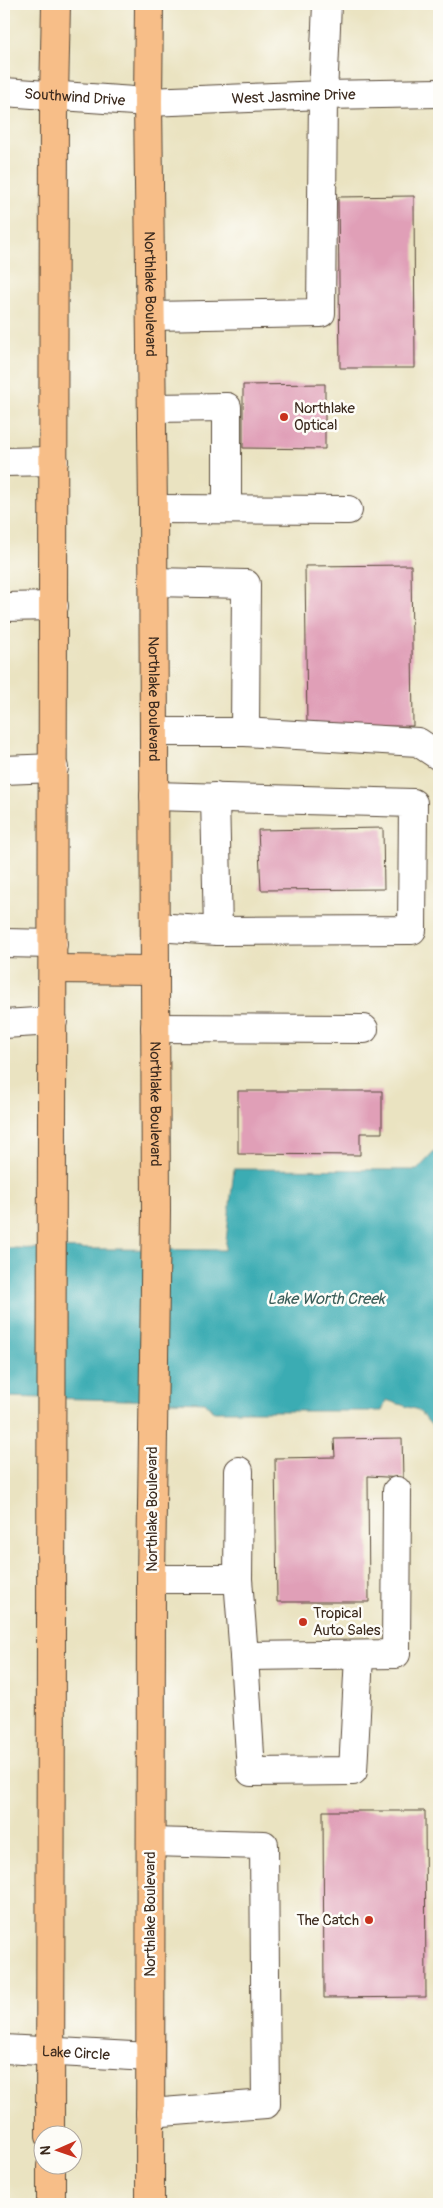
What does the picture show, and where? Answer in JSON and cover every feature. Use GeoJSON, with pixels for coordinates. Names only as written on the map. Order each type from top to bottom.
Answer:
{"type":"FeatureCollection","features":[{"type":"Feature","properties":{"kind":"main road"},"geometry":{"type":"LineString","coordinates":[[50,2126],[54,97],[56,4]]}},
{"type":"Feature","properties":{"kind":"main road","name":"Northlake Boulevard"},"geometry":{"type":"LineString","coordinates":[[149,4],[148,102],[153,510],[156,1212],[151,1579],[150,2204]]}},
{"type":"Feature","properties":{"kind":"main road"},"geometry":{"type":"LineString","coordinates":[[53,956],[155,970]]}},
{"type":"Feature","properties":{"kind":"main road"},"geometry":{"type":"LineString","coordinates":[[51,2176],[51,2204]]}},
{"type":"Feature","properties":{"kind":"street"},"geometry":{"type":"LineString","coordinates":[[151,316],[321,313],[323,95],[327,4]]}},
{"type":"Feature","properties":{"kind":"street","name":"Southwind Drive"},"geometry":{"type":"LineString","coordinates":[[4,92],[54,97],[148,102]]}},
{"type":"Feature","properties":{"kind":"street","name":"West Jasmine Drive"},"geometry":{"type":"LineString","coordinates":[[148,102],[323,95],[439,94]]}},
{"type":"Feature","properties":{"kind":"street"},"geometry":{"type":"LineString","coordinates":[[152,408],[227,407],[227,509]]}},
{"type":"Feature","properties":{"kind":"street"},"geometry":{"type":"LineString","coordinates":[[4,462],[54,461]]}},
{"type":"Feature","properties":{"kind":"street"},"geometry":{"type":"LineString","coordinates":[[153,510],[348,510]]}},
{"type":"Feature","properties":{"kind":"street"},"geometry":{"type":"LineString","coordinates":[[153,582],[246,584],[244,732]]}},
{"type":"Feature","properties":{"kind":"street"},"geometry":{"type":"LineString","coordinates":[[4,607],[54,606]]}},
{"type":"Feature","properties":{"kind":"street"},"geometry":{"type":"LineString","coordinates":[[154,732],[244,732],[418,742],[439,756]]}},
{"type":"Feature","properties":{"kind":"street"},"geometry":{"type":"LineString","coordinates":[[4,770],[54,768]]}},
{"type":"Feature","properties":{"kind":"street"},"geometry":{"type":"LineString","coordinates":[[154,796],[413,803],[412,930],[218,931],[155,926]]}},
{"type":"Feature","properties":{"kind":"street"},"geometry":{"type":"LineString","coordinates":[[215,797],[218,931]]}},
{"type":"Feature","properties":{"kind":"street"},"geometry":{"type":"LineString","coordinates":[[4,943],[53,956]]}},
{"type":"Feature","properties":{"kind":"street"},"geometry":{"type":"LineString","coordinates":[[4,1024],[53,1021]]}},
{"type":"Feature","properties":{"kind":"street"},"geometry":{"type":"LineString","coordinates":[[155,1028],[364,1028]]}},
{"type":"Feature","properties":{"kind":"street"},"geometry":{"type":"LineString","coordinates":[[239,1471],[238,1579],[251,1772],[353,1771],[359,1656]]}},
{"type":"Feature","properties":{"kind":"street"},"geometry":{"type":"LineString","coordinates":[[244,1656],[359,1656],[396,1654],[397,1491]]}},
{"type":"Feature","properties":{"kind":"street"},"geometry":{"type":"LineString","coordinates":[[151,1579],[238,1579]]}},
{"type":"Feature","properties":{"kind":"street"},"geometry":{"type":"LineString","coordinates":[[150,2114],[266,2104],[264,1845],[151,1842]]}},
{"type":"Feature","properties":{"kind":"street","name":"Lake Circle"},"geometry":{"type":"LineString","coordinates":[[4,2049],[50,2050],[150,2057]]}},
{"type":"Feature","properties":{"kind":"water","name":"Lake Worth Creek"},"geometry":{"type":"Polygon","coordinates":[[[439,1147],[439,1434],[418,1410],[386,1400],[382,1411],[213,1411],[205,1402],[4,1397],[4,1248],[225,1250],[234,1169],[417,1170],[439,1147]]]}},
{"type":"Feature","properties":{"kind":"building"},"geometry":{"type":"Polygon","coordinates":[[[414,196],[415,368],[340,368],[338,197],[414,196]]]}},
{"type":"Feature","properties":{"kind":"building","name":"Northlake Optical"},"geometry":{"type":"Polygon","coordinates":[[[325,384],[325,449],[243,448],[243,385],[325,384]]]}},
{"type":"Feature","properties":{"kind":"building"},"geometry":{"type":"Polygon","coordinates":[[[411,565],[413,726],[307,727],[305,566],[411,565]]]}},
{"type":"Feature","properties":{"kind":"building"},"geometry":{"type":"Polygon","coordinates":[[[383,828],[384,889],[261,890],[258,830],[383,828]]]}},
{"type":"Feature","properties":{"kind":"building"},"geometry":{"type":"Polygon","coordinates":[[[238,1091],[382,1091],[382,1133],[360,1133],[360,1155],[238,1154],[238,1091]]]}},
{"type":"Feature","properties":{"kind":"building"},"geometry":{"type":"Polygon","coordinates":[[[402,1438],[403,1478],[368,1476],[369,1602],[277,1602],[275,1458],[335,1457],[334,1439],[402,1438]]]}},
{"type":"Feature","properties":{"kind":"building"},"geometry":{"type":"Polygon","coordinates":[[[323,1811],[425,1811],[426,1997],[324,1998],[323,1811]]]}},
{"type":"Feature","properties":{"kind":"place","name":"Northlake Optical"},"geometry":{"type":"Point","coordinates":[284,417]}},
{"type":"Feature","properties":{"kind":"place","name":"Tropical Auto Sales"},"geometry":{"type":"Point","coordinates":[303,1622]}},
{"type":"Feature","properties":{"kind":"place","name":"The Catch"},"geometry":{"type":"Point","coordinates":[369,1920]}}]}
